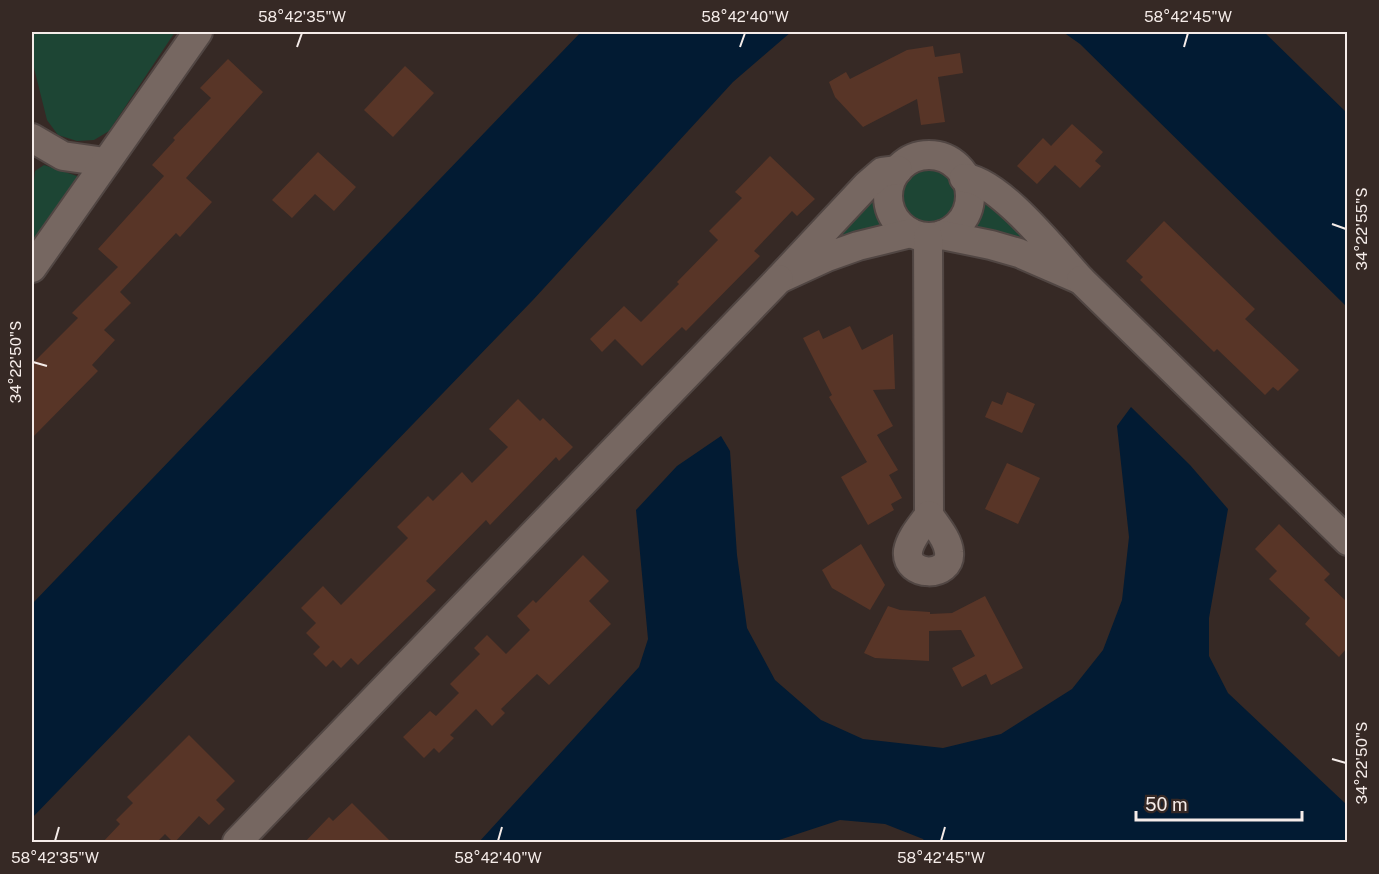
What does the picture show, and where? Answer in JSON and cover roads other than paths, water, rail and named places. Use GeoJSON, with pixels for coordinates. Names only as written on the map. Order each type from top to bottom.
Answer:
{"type":"FeatureCollection","features":[{"type":"Feature","properties":{"kind":"street"},"geometry":{"type":"LineString","coordinates":[[32,268],[198,32]]}},
{"type":"Feature","properties":{"kind":"street"},"geometry":{"type":"LineString","coordinates":[[32,138],[63,156],[105,162]]}},
{"type":"Feature","properties":{"kind":"street"},"geometry":{"type":"LineString","coordinates":[[780,279],[827,256],[858,246],[927,235],[960,223],[967,212],[970,199],[968,186],[954,164],[943,158],[929,156],[915,158],[903,164],[889,187],[888,201],[900,225],[927,235],[991,244],[1019,253],[1081,280]]}},
{"type":"Feature","properties":{"kind":"street"},"geometry":{"type":"LineString","coordinates":[[237,843],[780,279],[867,185],[882,172],[898,170]]}},
{"type":"Feature","properties":{"kind":"street"},"geometry":{"type":"LineString","coordinates":[[964,178],[973,178],[987,185],[1014,208],[1081,280],[1347,541]]}},
{"type":"Feature","properties":{"kind":"street"},"geometry":{"type":"LineString","coordinates":[[927,235],[929,515]]}},
{"type":"Feature","properties":{"kind":"water"},"geometry":{"type":"Polygon","coordinates":[[[581,32],[791,32],[733,82],[533,300],[32,818],[32,604],[581,32]]]}},
{"type":"Feature","properties":{"kind":"water"},"geometry":{"type":"Polygon","coordinates":[[[1063,32],[1264,32],[1347,113],[1347,307],[1080,44],[1063,32]]]}},
{"type":"Feature","properties":{"kind":"water"},"geometry":{"type":"Polygon","coordinates":[[[1131,407],[1190,465],[1228,509],[1209,618],[1209,656],[1228,693],[1347,805],[1347,842],[925,842],[923,839],[885,824],[840,820],[773,842],[479,842],[639,667],[648,639],[636,510],[677,466],[721,436],[730,451],[737,555],[747,628],[775,680],[821,720],[863,739],[943,748],[1001,734],[1072,689],[1103,650],[1122,600],[1129,537],[1117,426],[1131,407]]]}}]}
